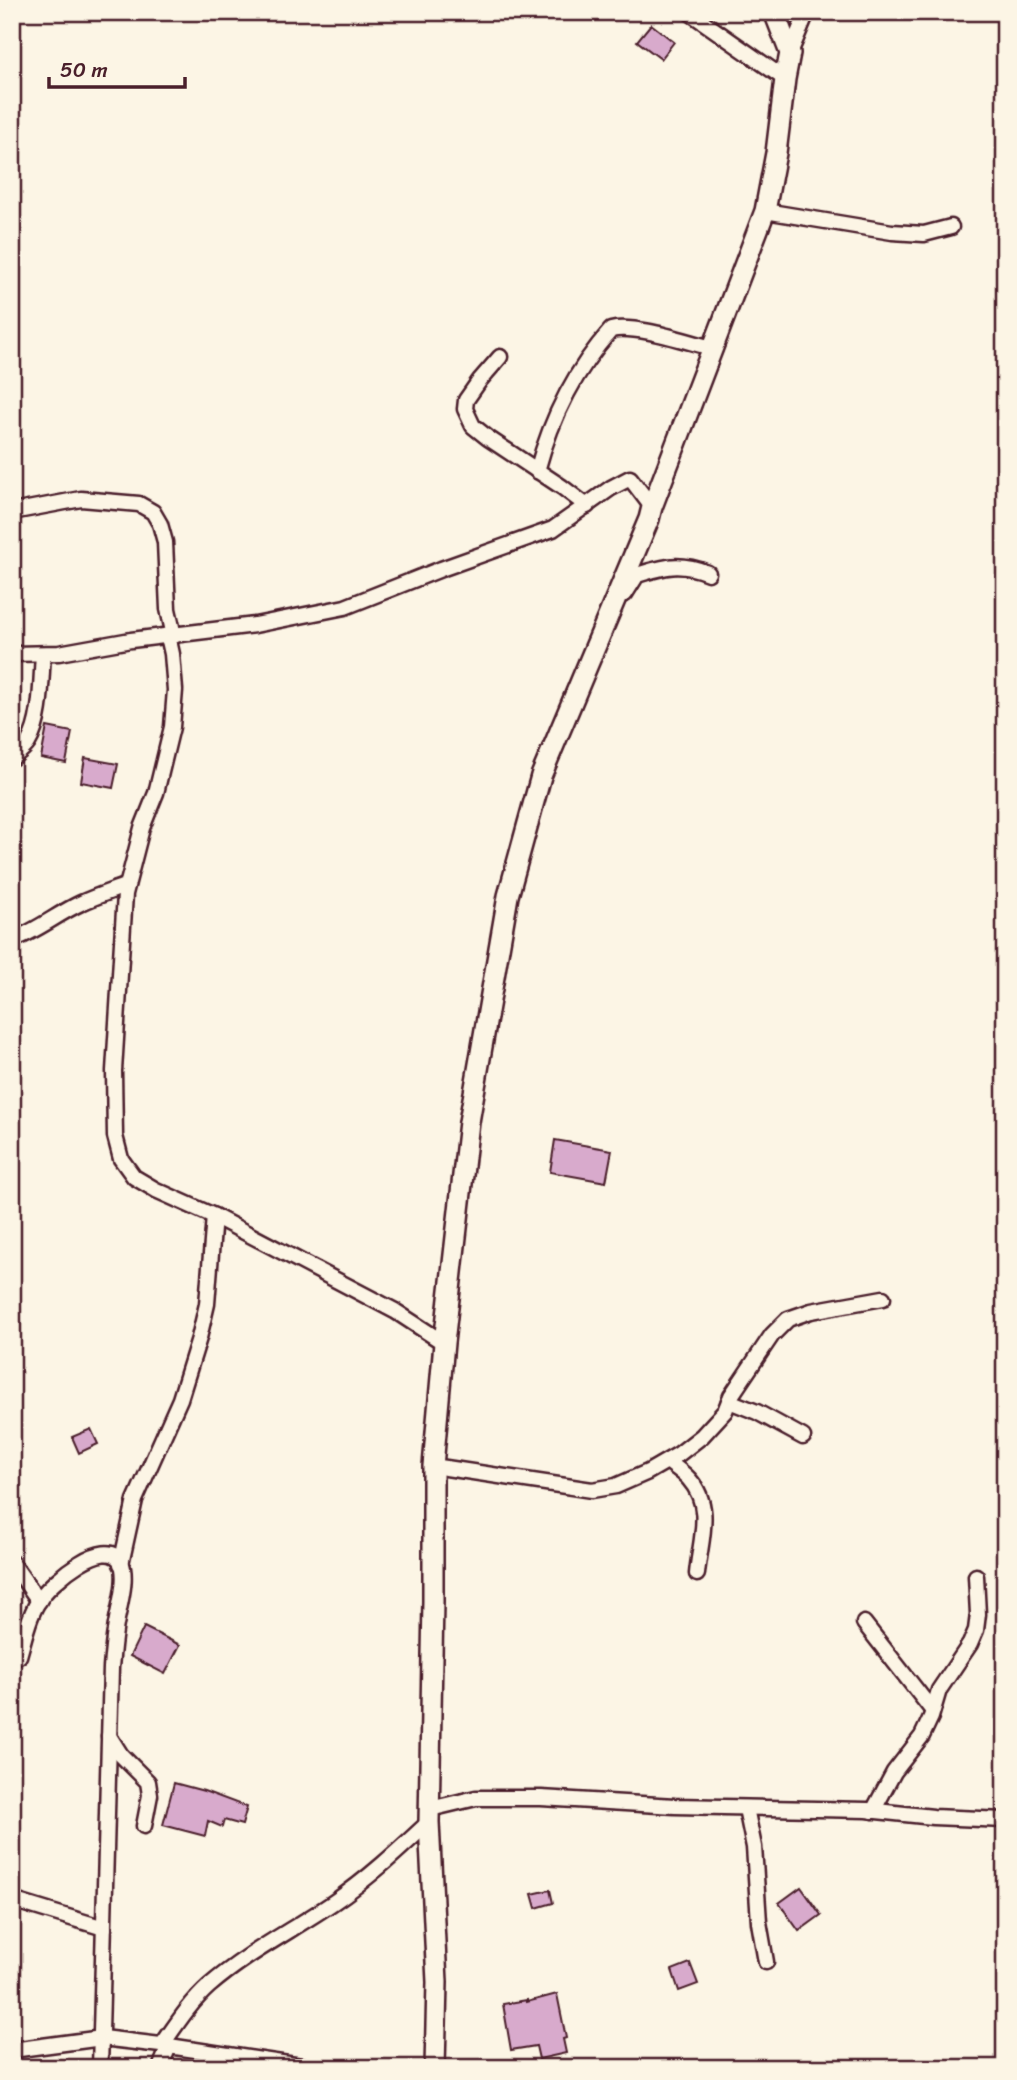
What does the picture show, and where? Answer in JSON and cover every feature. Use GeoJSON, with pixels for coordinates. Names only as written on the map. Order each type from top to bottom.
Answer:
{"type":"FeatureCollection","features":[{"type":"Feature","properties":{"kind":"street"},"geometry":{"type":"LineString","coordinates":[[689,12],[785,79]]}},
{"type":"Feature","properties":{"kind":"street"},"geometry":{"type":"LineString","coordinates":[[774,12],[790,53]]}},
{"type":"Feature","properties":{"kind":"street"},"geometry":{"type":"LineString","coordinates":[[435,2068],[437,1982],[429,1815],[433,1466],[469,1122],[508,896],[541,776],[649,520],[765,211],[790,53],[807,12]]}},
{"type":"Feature","properties":{"kind":"street"},"geometry":{"type":"LineString","coordinates":[[765,211],[892,232],[924,234],[951,227]]}},
{"type":"Feature","properties":{"kind":"street"},"geometry":{"type":"LineString","coordinates":[[537,471],[554,419],[571,386],[611,330],[618,328],[638,331],[713,348]]}},
{"type":"Feature","properties":{"kind":"street"},"geometry":{"type":"LineString","coordinates":[[500,357],[466,400],[465,409],[473,426],[587,506]]}},
{"type":"Feature","properties":{"kind":"street"},"geometry":{"type":"LineString","coordinates":[[12,654],[59,653],[120,642],[268,623],[345,607],[553,529],[611,488],[630,478],[652,507]]}},
{"type":"Feature","properties":{"kind":"street"},"geometry":{"type":"LineString","coordinates":[[12,512],[81,499],[139,504],[153,512],[160,524],[164,542],[175,690],[172,727],[156,793],[142,828],[125,894],[114,1071],[115,1136],[121,1159],[134,1177],[156,1190],[214,1216],[395,1311],[444,1343]]}},
{"type":"Feature","properties":{"kind":"street"},"geometry":{"type":"LineString","coordinates":[[607,622],[637,575],[673,565],[690,566],[708,573]]}},
{"type":"Feature","properties":{"kind":"street"},"geometry":{"type":"LineString","coordinates":[[12,758],[27,746],[32,735],[37,716],[43,654]]}},
{"type":"Feature","properties":{"kind":"street"},"geometry":{"type":"LineString","coordinates":[[12,940],[31,933],[81,903],[127,885]]}},
{"type":"Feature","properties":{"kind":"street"},"geometry":{"type":"LineString","coordinates":[[100,2068],[111,1668],[122,1590],[121,1564],[135,1500],[180,1399],[199,1338],[207,1304],[214,1216]]}},
{"type":"Feature","properties":{"kind":"street"},"geometry":{"type":"LineString","coordinates":[[433,1466],[592,1490],[616,1486],[668,1461],[702,1437],[725,1411],[772,1335],[788,1319],[811,1311],[883,1298]]}},
{"type":"Feature","properties":{"kind":"street"},"geometry":{"type":"LineString","coordinates":[[729,1401],[757,1412],[803,1437]]}},
{"type":"Feature","properties":{"kind":"street"},"geometry":{"type":"LineString","coordinates":[[668,1461],[689,1478],[702,1499],[705,1512],[696,1574]]}},
{"type":"Feature","properties":{"kind":"street"},"geometry":{"type":"LineString","coordinates":[[19,1656],[29,1620],[39,1601],[61,1576],[79,1563],[108,1553],[114,1555],[121,1564]]}},
{"type":"Feature","properties":{"kind":"street"},"geometry":{"type":"LineString","coordinates":[[12,1563],[39,1601]]}},
{"type":"Feature","properties":{"kind":"street"},"geometry":{"type":"LineString","coordinates":[[873,1811],[894,1772],[922,1736],[939,1690],[970,1644],[976,1630],[978,1614],[976,1576]]}},
{"type":"Feature","properties":{"kind":"street"},"geometry":{"type":"LineString","coordinates":[[864,1623],[932,1710]]}},
{"type":"Feature","properties":{"kind":"street"},"geometry":{"type":"LineString","coordinates":[[109,1736],[121,1755],[148,1782],[150,1795],[144,1826]]}},
{"type":"Feature","properties":{"kind":"street"},"geometry":{"type":"LineString","coordinates":[[160,2068],[165,2045],[182,2016],[209,1987],[244,1960],[336,1901],[391,1858],[429,1815],[476,1798],[873,1811],[1005,1820]]}},
{"type":"Feature","properties":{"kind":"street"},"geometry":{"type":"LineString","coordinates":[[746,1808],[754,1847],[759,1923],[765,1962]]}},
{"type":"Feature","properties":{"kind":"street"},"geometry":{"type":"LineString","coordinates":[[12,1900],[104,1928]]}},
{"type":"Feature","properties":{"kind":"street"},"geometry":{"type":"LineString","coordinates":[[12,2050],[102,2038],[315,2068]]}},
{"type":"Feature","properties":{"kind":"building"},"geometry":{"type":"Polygon","coordinates":[[[651,24],[674,42],[661,59],[637,41],[651,24]]]}},
{"type":"Feature","properties":{"kind":"building"},"geometry":{"type":"Polygon","coordinates":[[[47,727],[72,732],[66,763],[41,758],[47,727]]]}},
{"type":"Feature","properties":{"kind":"building"},"geometry":{"type":"Polygon","coordinates":[[[85,758],[118,764],[113,788],[81,782],[85,758]]]}},
{"type":"Feature","properties":{"kind":"building"},"geometry":{"type":"Polygon","coordinates":[[[555,1140],[612,1150],[606,1182],[550,1172],[555,1140]]]}},
{"type":"Feature","properties":{"kind":"building"},"geometry":{"type":"Polygon","coordinates":[[[91,1429],[98,1444],[79,1453],[72,1437],[91,1429]]]}},
{"type":"Feature","properties":{"kind":"building"},"geometry":{"type":"Polygon","coordinates":[[[144,1627],[180,1645],[165,1674],[130,1656],[144,1627]]]}},
{"type":"Feature","properties":{"kind":"building"},"geometry":{"type":"Polygon","coordinates":[[[174,1783],[247,1807],[242,1825],[224,1820],[222,1827],[208,1821],[205,1836],[163,1825],[174,1783]]]}},
{"type":"Feature","properties":{"kind":"building"},"geometry":{"type":"Polygon","coordinates":[[[801,1887],[821,1915],[799,1931],[779,1903],[801,1887]]]}},
{"type":"Feature","properties":{"kind":"building"},"geometry":{"type":"Polygon","coordinates":[[[550,1890],[553,1903],[536,1908],[532,1894],[550,1890]]]}},
{"type":"Feature","properties":{"kind":"building"},"geometry":{"type":"Polygon","coordinates":[[[690,1963],[698,1984],[679,1991],[672,1970],[690,1963]]]}},
{"type":"Feature","properties":{"kind":"building"},"geometry":{"type":"Polygon","coordinates":[[[557,1994],[566,2038],[563,2039],[566,2053],[539,2059],[536,2046],[511,2050],[503,2004],[527,2002],[557,1994]]]}}]}
